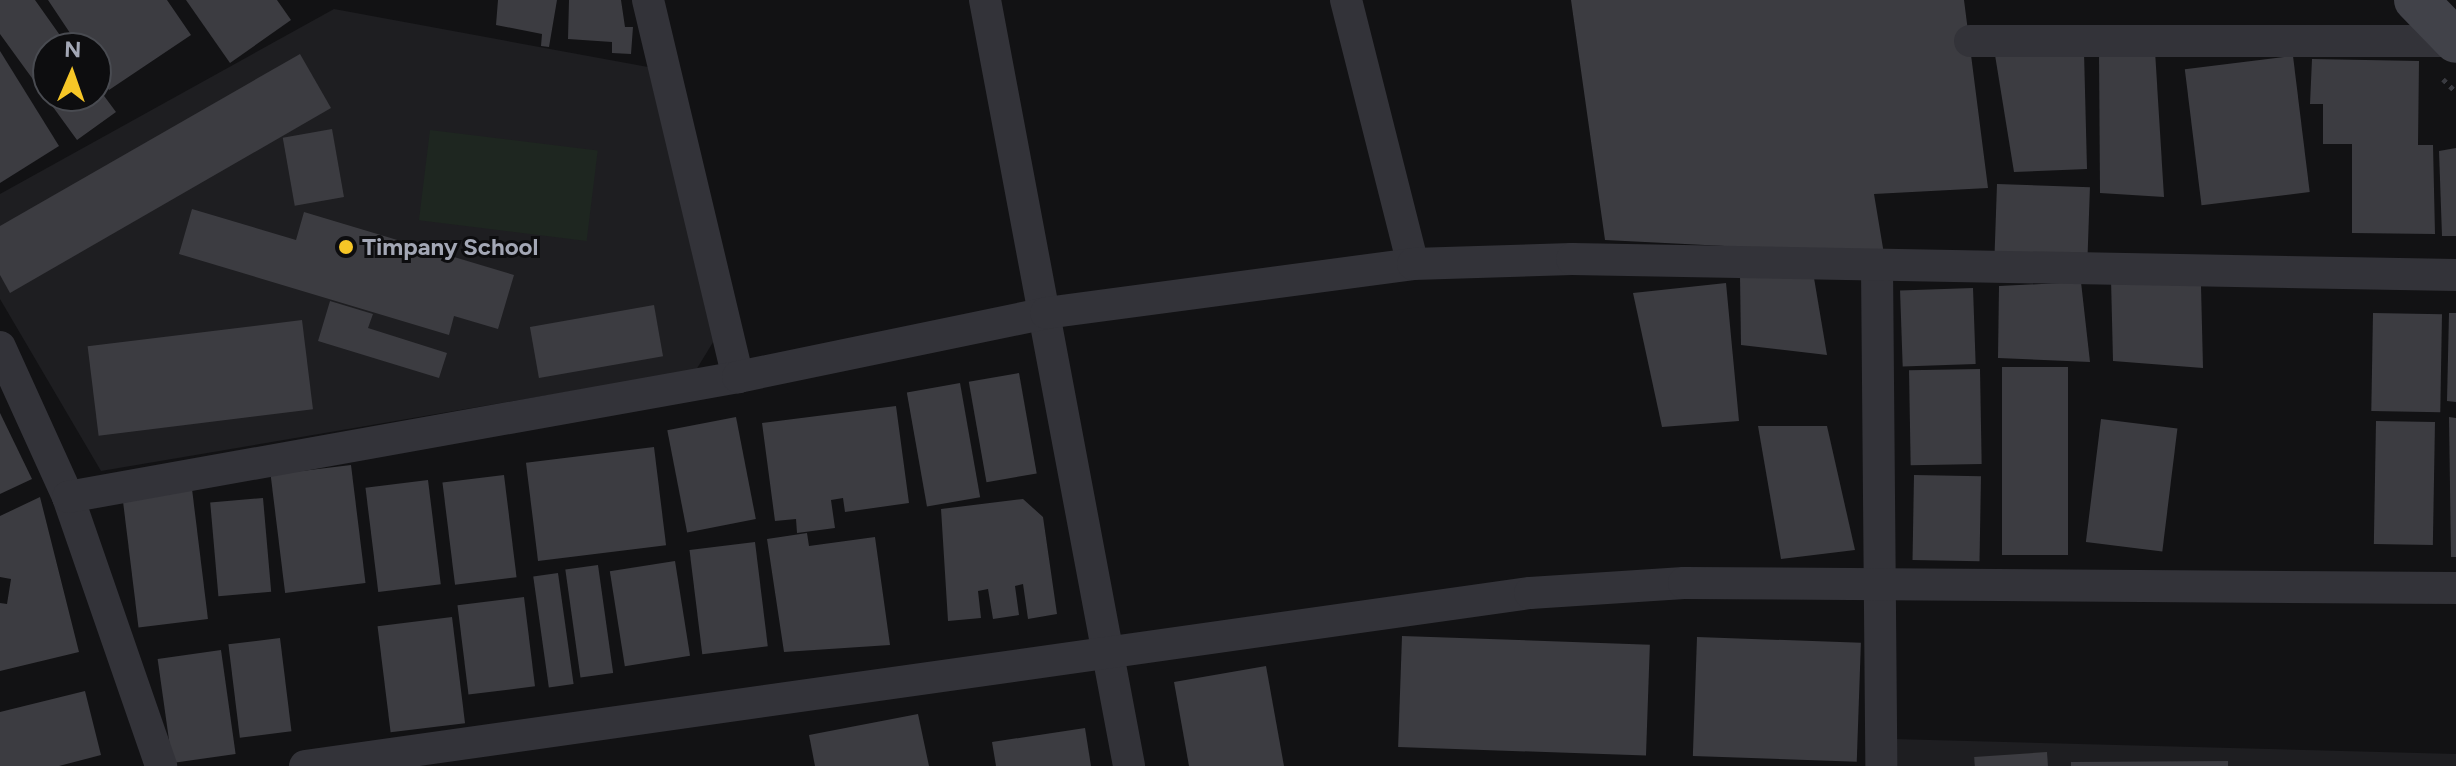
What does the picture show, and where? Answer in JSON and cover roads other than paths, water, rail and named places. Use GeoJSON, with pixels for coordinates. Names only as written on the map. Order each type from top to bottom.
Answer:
{"type":"FeatureCollection","features":[{"type":"Feature","properties":{"kind":"main road"},"geometry":{"type":"LineString","coordinates":[[2416,0],[2456,41]]}},
{"type":"Feature","properties":{"kind":"street"},"geometry":{"type":"LineString","coordinates":[[648,0],[738,377]]}},
{"type":"Feature","properties":{"kind":"street"},"geometry":{"type":"LineString","coordinates":[[985,0],[1129,766]]}},
{"type":"Feature","properties":{"kind":"street"},"geometry":{"type":"LineString","coordinates":[[1346,0],[1413,264]]}},
{"type":"Feature","properties":{"kind":"street"},"geometry":{"type":"LineString","coordinates":[[1970,41],[2456,41]]}},
{"type":"Feature","properties":{"kind":"street"},"geometry":{"type":"LineString","coordinates":[[68,497],[738,377],[1046,313],[1413,264],[1572,259],[1877,267],[2456,275]]}},
{"type":"Feature","properties":{"kind":"street"},"geometry":{"type":"LineString","coordinates":[[1877,267],[1881,766]]}},
{"type":"Feature","properties":{"kind":"street"},"geometry":{"type":"LineString","coordinates":[[0,347],[68,497],[161,766]]}},
{"type":"Feature","properties":{"kind":"street"},"geometry":{"type":"LineString","coordinates":[[305,766],[1530,593],[1684,583],[2456,588]]}},
{"type":"Feature","properties":{"kind":"place","name":"Timpany School"},"geometry":{"type":"Point","coordinates":[346,247]}}]}
